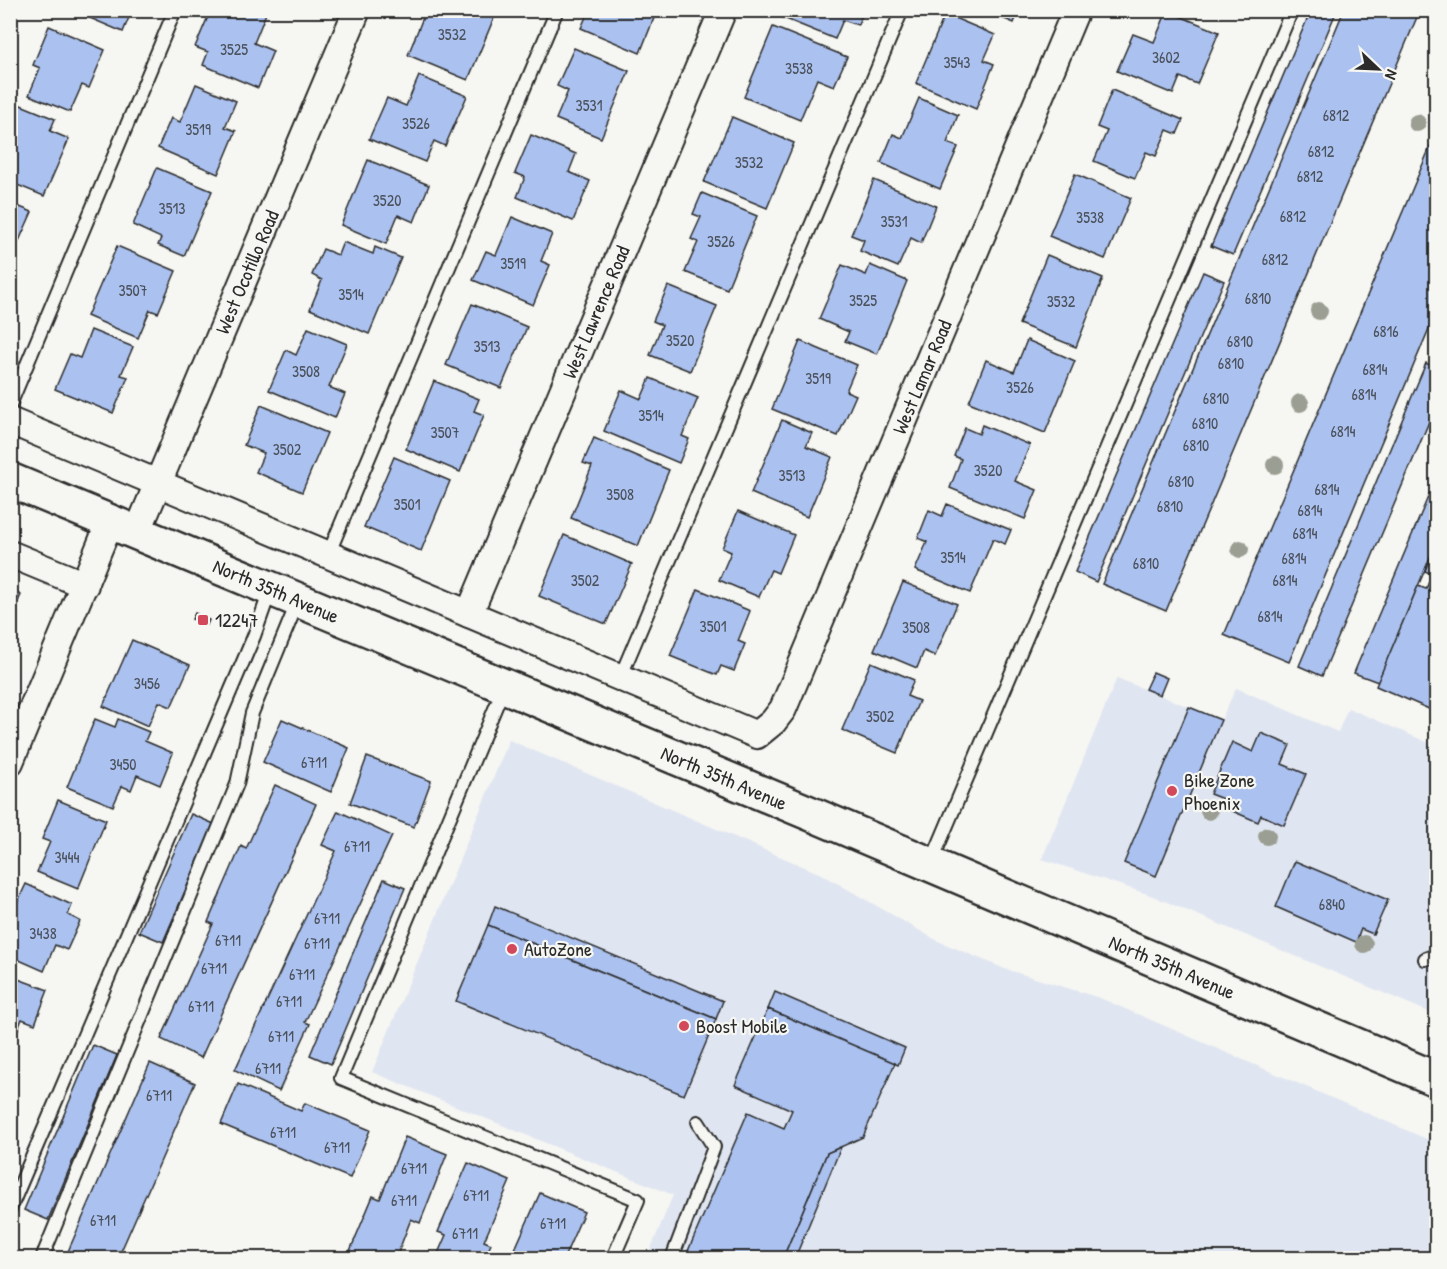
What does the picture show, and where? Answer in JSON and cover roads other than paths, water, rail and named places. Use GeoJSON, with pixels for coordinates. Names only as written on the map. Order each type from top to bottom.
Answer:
{"type":"FeatureCollection","features":[{"type":"Feature","properties":{"kind":"main road","name":"North 35th Avenue"},"geometry":{"type":"LineString","coordinates":[[10,480],[930,864],[1437,1079]]}},
{"type":"Feature","properties":{"kind":"street","name":"West Ocotillo Road"},"geometry":{"type":"LineString","coordinates":[[10,762],[85,585],[124,527],[158,483],[357,10]]}},
{"type":"Feature","properties":{"kind":"street","name":"West Lawrence Road"},"geometry":{"type":"LineString","coordinates":[[470,614],[723,10]]}},
{"type":"Feature","properties":{"kind":"street","name":"West Lamar Road"},"geometry":{"type":"LineString","coordinates":[[620,678],[757,735],[773,722],[783,709],[1076,10]]}},
{"type":"Feature","properties":{"kind":"street"},"geometry":{"type":"LineString","coordinates":[[10,421],[620,678]]}},
{"type":"Feature","properties":{"kind":"street"},"geometry":{"type":"LineString","coordinates":[[10,554],[85,585]]}},
{"type":"Feature","properties":{"kind":"lane"},"geometry":{"type":"LineString","coordinates":[[10,405],[175,10]]}},
{"type":"Feature","properties":{"kind":"lane"},"geometry":{"type":"LineString","coordinates":[[328,555],[557,10]]}},
{"type":"Feature","properties":{"kind":"lane"},"geometry":{"type":"LineString","coordinates":[[620,678],[902,10]]}},
{"type":"Feature","properties":{"kind":"lane"},"geometry":{"type":"LineString","coordinates":[[930,864],[1292,10]]}},
{"type":"Feature","properties":{"kind":"lane"},"geometry":{"type":"LineString","coordinates":[[10,1209],[252,640],[285,594]]}},
{"type":"Feature","properties":{"kind":"lane"},"geometry":{"type":"LineString","coordinates":[[42,1258],[237,784],[252,712],[285,594]]}},
{"type":"Feature","properties":{"kind":"lane"},"geometry":{"type":"LineString","coordinates":[[504,686],[341,1078],[638,1200],[613,1258]]}},
{"type":"Feature","properties":{"kind":"lane"},"geometry":{"type":"LineString","coordinates":[[672,1258],[714,1147],[698,1122]]}},
{"type":"Feature","properties":{"kind":"place","name":"12247"},"geometry":{"type":"Point","coordinates":[203,620]}},
{"type":"Feature","properties":{"kind":"place","name":"Bike Zone Phoenix"},"geometry":{"type":"Point","coordinates":[1172,791]}},
{"type":"Feature","properties":{"kind":"place","name":"AutoZone"},"geometry":{"type":"Point","coordinates":[512,949]}},
{"type":"Feature","properties":{"kind":"place","name":"Boost Mobile"},"geometry":{"type":"Point","coordinates":[684,1026]}}]}
